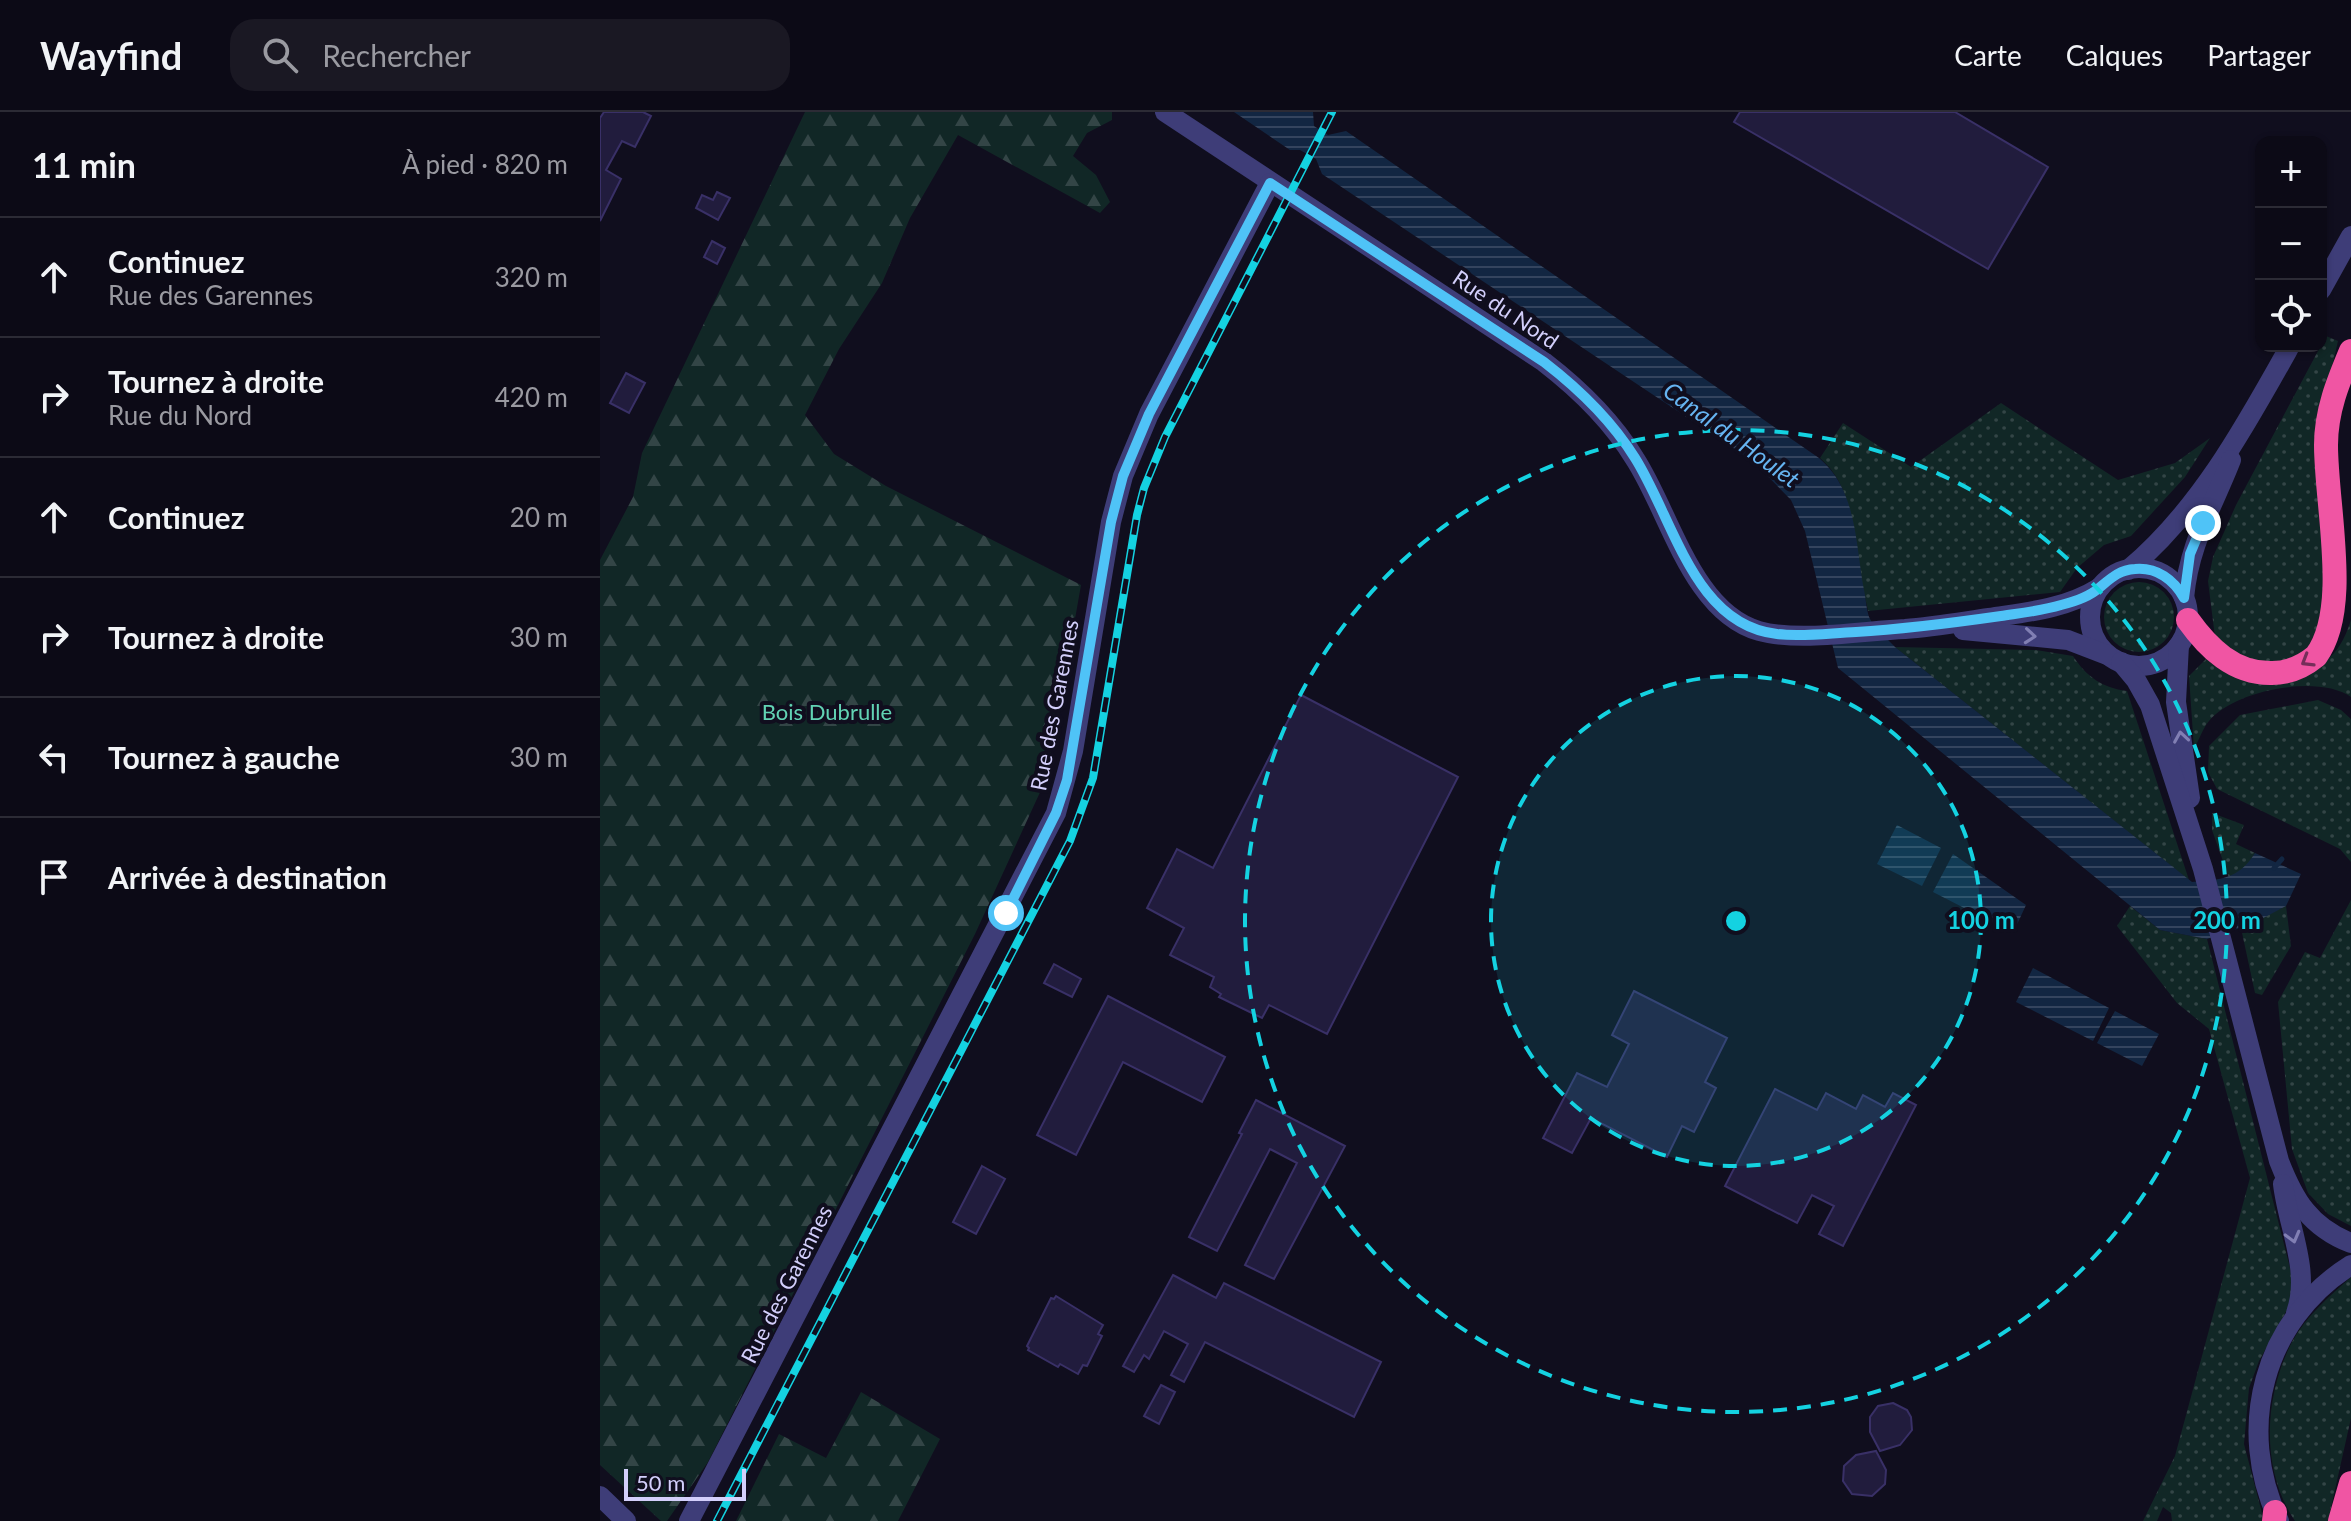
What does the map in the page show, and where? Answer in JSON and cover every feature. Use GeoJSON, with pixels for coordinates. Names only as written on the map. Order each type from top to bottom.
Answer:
{"type":"FeatureCollection","features":[{"type":"Feature","properties":{"kind":"highway"},"geometry":{"type":"LineString","coordinates":[[2351,352],[2340,396],[2338,424],[2351,517]]}},
{"type":"Feature","properties":{"kind":"highway"},"geometry":{"type":"LineString","coordinates":[[2186,609],[2205,641],[2228,661],[2260,673],[2285,672],[2303,665],[2319,655],[2331,640],[2343,611],[2344,567],[2327,464],[2327,429],[2329,410],[2351,352]]}},
{"type":"Feature","properties":{"kind":"highway"},"geometry":{"type":"LineString","coordinates":[[2340,1521],[2351,1483]]}},
{"type":"Feature","properties":{"kind":"street","name":"Rue du Nord"},"geometry":{"type":"LineString","coordinates":[[1165,112],[1565,379],[1603,416],[1635,457],[1697,580],[1713,602],[1734,619],[1754,629],[1776,634],[1931,627],[2051,608],[2099,588]]}},
{"type":"Feature","properties":{"kind":"street","name":"Rue des Garennes"},"geometry":{"type":"LineString","coordinates":[[689,1521],[1056,813],[1073,751],[1111,522],[1123,476],[1149,414],[1270,183]]}},
{"type":"Feature","properties":{"kind":"street"},"geometry":{"type":"LineString","coordinates":[[2327,280],[2351,236]]}},
{"type":"Feature","properties":{"kind":"street"},"geometry":{"type":"LineString","coordinates":[[2203,869],[2176,702],[2179,645],[2186,609],[2186,574],[2194,544],[2247,423],[2287,352]]}},
{"type":"Feature","properties":{"kind":"street"},"geometry":{"type":"LineString","coordinates":[[2128,570],[2192,501],[2247,423]]}},
{"type":"Feature","properties":{"kind":"street"},"geometry":{"type":"LineString","coordinates":[[2186,609],[2172,581],[2144,569],[2128,570],[2114,575],[2099,588],[2092,602],[2090,623],[2097,643],[2136,680],[2150,705],[2203,869],[2279,1161],[2286,1210],[2302,1275],[2301,1297],[2269,1365],[2258,1417],[2260,1460],[2276,1518]]}},
{"type":"Feature","properties":{"kind":"street","name":"Rue du Nord"},"geometry":{"type":"LineString","coordinates":[[1931,627],[2068,640],[2114,658]]}},
{"type":"Feature","properties":{"kind":"street"},"geometry":{"type":"LineString","coordinates":[[2114,658],[2137,666],[2153,664],[2179,645]]}},
{"type":"Feature","properties":{"kind":"street"},"geometry":{"type":"LineString","coordinates":[[2279,1161],[2302,1210],[2326,1231],[2351,1243]]}},
{"type":"Feature","properties":{"kind":"street"},"geometry":{"type":"LineString","coordinates":[[2294,1317],[2324,1285],[2351,1265]]}},
{"type":"Feature","properties":{"kind":"street"},"geometry":{"type":"LineString","coordinates":[[600,1496],[626,1521]]}},
{"type":"Feature","properties":{"kind":"green space","name":"Bois Dubrulle"},"geometry":{"type":"Polygon","coordinates":[[[805,112],[1112,112],[1112,120],[1087,133],[1073,156],[1096,175],[1110,202],[1100,213],[958,135],[910,218],[882,283],[839,349],[805,415],[834,454],[886,486],[1081,585],[1047,777],[975,934],[708,1462],[667,1521],[661,1521],[600,1465],[600,560],[633,497],[642,453],[805,112]]]}},
{"type":"Feature","properties":{"kind":"green space"},"geometry":{"type":"Polygon","coordinates":[[[2327,336],[2338,341],[2324,401],[2337,563],[2323,639],[2284,663],[2262,664],[2234,655],[2215,637],[2208,581],[2213,557],[2236,505],[2317,352],[2327,352],[2327,336]]]}},
{"type":"Feature","properties":{"kind":"green space"},"geometry":{"type":"Polygon","coordinates":[[[2001,403],[2118,480],[2175,463],[2210,438],[2185,477],[2131,536],[2104,545],[2077,568],[2060,592],[1868,611],[1844,492],[1820,458],[1843,423],[1911,467],[2001,403]]]}},
{"type":"Feature","properties":{"kind":"green space"},"geometry":{"type":"Polygon","coordinates":[[[2139,582],[2164,592],[2174,617],[2164,642],[2139,652],[2114,642],[2104,617],[2114,592],[2139,582]]]}},
{"type":"Feature","properties":{"kind":"green space"},"geometry":{"type":"Polygon","coordinates":[[[2351,620],[2351,697],[2336,690],[2298,686],[2256,694],[2221,710],[2207,724],[2194,749],[2189,676],[2209,656],[2283,683],[2318,666],[2333,654],[2351,620]]]}},
{"type":"Feature","properties":{"kind":"green space"},"geometry":{"type":"Polygon","coordinates":[[[1895,647],[2036,650],[2073,656],[2096,680],[2127,691],[2189,880],[1895,647]]]}},
{"type":"Feature","properties":{"kind":"green space"},"geometry":{"type":"Polygon","coordinates":[[[2318,700],[2341,710],[2351,719],[2351,862],[2340,849],[2217,789],[2208,772],[2209,746],[2240,715],[2318,700]]]}},
{"type":"Feature","properties":{"kind":"green space"},"geometry":{"type":"Polygon","coordinates":[[[2212,813],[2244,825],[2236,844],[2255,853],[2246,868],[2229,878],[2212,830],[2212,813]]]}},
{"type":"Feature","properties":{"kind":"green space"},"geometry":{"type":"Polygon","coordinates":[[[2351,900],[2351,1226],[2328,1214],[2308,1193],[2292,1149],[2278,1002],[2305,952],[2320,958],[2351,900]]]}},
{"type":"Feature","properties":{"kind":"green space"},"geometry":{"type":"Polygon","coordinates":[[[2130,906],[2160,930],[2207,939],[2292,1276],[2294,1297],[2259,1361],[2249,1388],[2244,1444],[2264,1521],[2172,1521],[2171,1513],[2163,1507],[2157,1521],[2143,1521],[2175,1456],[2250,1178],[2209,1029],[2177,1003],[2117,926],[2130,906]]]}},
{"type":"Feature","properties":{"kind":"green space"},"geometry":{"type":"Polygon","coordinates":[[[2286,906],[2291,946],[2262,995],[2255,993],[2241,928],[2286,906]]]}},
{"type":"Feature","properties":{"kind":"green space"},"geometry":{"type":"Polygon","coordinates":[[[2351,1277],[2351,1418],[2328,1521],[2295,1521],[2284,1501],[2271,1456],[2271,1409],[2276,1385],[2292,1342],[2304,1324],[2351,1277]]]}},
{"type":"Feature","properties":{"kind":"green space"},"geometry":{"type":"Polygon","coordinates":[[[861,1392],[940,1439],[898,1521],[736,1521],[779,1434],[826,1458],[861,1392]]]}},
{"type":"Feature","properties":{"kind":"water"},"geometry":{"type":"Polygon","coordinates":[[[1234,112],[1313,112],[1314,126],[1328,135],[1346,131],[1819,458],[1832,471],[1848,504],[1869,617],[1895,647],[2192,882],[2220,879],[2235,873],[2255,853],[2301,874],[2286,906],[2252,924],[2207,939],[2160,930],[1838,668],[1805,531],[1791,500],[1754,462],[1322,174],[1316,159],[1300,150],[1290,150],[1234,112]]]}},
{"type":"Feature","properties":{"kind":"water"},"geometry":{"type":"Polygon","coordinates":[[[1897,825],[1941,848],[1922,886],[1877,864],[1897,825]]]}},
{"type":"Feature","properties":{"kind":"water"},"geometry":{"type":"Polygon","coordinates":[[[1953,854],[2026,905],[2013,933],[1933,892],[1953,854]]]}},
{"type":"Feature","properties":{"kind":"water"},"geometry":{"type":"Polygon","coordinates":[[[2033,968],[2109,1008],[2093,1041],[2016,1002],[2033,968]]]}},
{"type":"Feature","properties":{"kind":"water"},"geometry":{"type":"Polygon","coordinates":[[[2115,1011],[2159,1034],[2142,1066],[2097,1043],[2115,1011]]]}},
{"type":"Feature","properties":{"kind":"building"},"geometry":{"type":"Polygon","coordinates":[[[604,112],[643,112],[651,116],[635,147],[622,141],[606,170],[621,179],[600,221],[600,118],[604,112]]]}},
{"type":"Feature","properties":{"kind":"building"},"geometry":{"type":"Polygon","coordinates":[[[1740,112],[1955,112],[2048,167],[1988,269],[1734,122],[1740,112]]]}},
{"type":"Feature","properties":{"kind":"building"},"geometry":{"type":"Polygon","coordinates":[[[717,192],[730,198],[718,220],[696,208],[702,195],[713,200],[717,192]]]}},
{"type":"Feature","properties":{"kind":"building"},"geometry":{"type":"Polygon","coordinates":[[[712,241],[725,248],[717,264],[704,257],[712,241]]]}},
{"type":"Feature","properties":{"kind":"building"},"geometry":{"type":"Polygon","coordinates":[[[626,373],[645,383],[629,413],[610,403],[626,373]]]}},
{"type":"Feature","properties":{"kind":"building"},"geometry":{"type":"Polygon","coordinates":[[[1301,695],[1458,777],[1327,1034],[1269,1005],[1262,1018],[1219,997],[1221,994],[1210,987],[1214,977],[1170,955],[1184,928],[1147,908],[1177,849],[1213,868],[1301,695]]]}},
{"type":"Feature","properties":{"kind":"building"},"geometry":{"type":"Polygon","coordinates":[[[1054,964],[1081,979],[1072,997],[1044,983],[1054,964]]]}},
{"type":"Feature","properties":{"kind":"building"},"geometry":{"type":"Polygon","coordinates":[[[1634,991],[1727,1038],[1705,1082],[1716,1088],[1694,1132],[1682,1126],[1667,1157],[1591,1118],[1572,1153],[1543,1138],[1577,1073],[1607,1087],[1629,1044],[1612,1035],[1634,991]]]}},
{"type":"Feature","properties":{"kind":"building"},"geometry":{"type":"Polygon","coordinates":[[[1108,996],[1225,1057],[1202,1102],[1123,1062],[1076,1155],[1037,1135],[1108,996]]]}},
{"type":"Feature","properties":{"kind":"building"},"geometry":{"type":"Polygon","coordinates":[[[1775,1089],[1817,1110],[1826,1093],[1856,1109],[1863,1095],[1885,1107],[1893,1093],[1916,1105],[1843,1246],[1819,1234],[1834,1206],[1812,1195],[1797,1223],[1725,1186],[1775,1089]]]}},
{"type":"Feature","properties":{"kind":"building"},"geometry":{"type":"Polygon","coordinates":[[[1256,1100],[1345,1146],[1274,1279],[1245,1265],[1297,1163],[1270,1149],[1217,1251],[1189,1237],[1256,1100]]]}},
{"type":"Feature","properties":{"kind":"building"},"geometry":{"type":"Polygon","coordinates":[[[982,1166],[1005,1179],[976,1234],[953,1222],[982,1166]]]}},
{"type":"Feature","properties":{"kind":"building"},"geometry":{"type":"Polygon","coordinates":[[[1173,1275],[1216,1298],[1224,1283],[1381,1362],[1354,1417],[1205,1342],[1184,1382],[1171,1375],[1188,1344],[1164,1331],[1149,1359],[1144,1355],[1134,1372],[1123,1366],[1173,1275]]]}},
{"type":"Feature","properties":{"kind":"building"},"geometry":{"type":"Polygon","coordinates":[[[1056,1296],[1103,1325],[1098,1334],[1102,1336],[1087,1366],[1083,1365],[1078,1374],[1028,1350],[1027,1346],[1051,1298],[1056,1296]]]}},
{"type":"Feature","properties":{"kind":"building"},"geometry":{"type":"Polygon","coordinates":[[[1161,1385],[1175,1392],[1159,1424],[1144,1416],[1161,1385]]]}},
{"type":"Feature","properties":{"kind":"building"},"geometry":{"type":"Polygon","coordinates":[[[1893,1403],[1907,1410],[1912,1430],[1900,1445],[1880,1451],[1870,1432],[1870,1417],[1878,1406],[1893,1403]]]}},
{"type":"Feature","properties":{"kind":"building"},"geometry":{"type":"Polygon","coordinates":[[[1876,1451],[1886,1470],[1885,1484],[1872,1496],[1852,1494],[1843,1481],[1844,1466],[1856,1455],[1876,1451]]]}},
{"type":"Feature","properties":{"kind":"waterway","name":"Canal du Houlet"},"geometry":{"type":"LineString","coordinates":[[2274,868],[2282,859]]}},
{"type":"Feature","properties":{"kind":"railway"},"geometry":{"type":"LineString","coordinates":[[717,1521],[1070,841],[1093,778],[1144,488],[1165,437],[1332,112]]}},
{"type":"Feature","properties":{"kind":"route"},"geometry":{"type":"LineString","coordinates":[[1006,913],[1056,813],[1067,780],[1111,522],[1123,476],[1149,414],[1270,183],[1544,362],[1575,388],[1603,416],[1635,457],[1706,594],[1726,614],[1754,629],[1793,635],[1931,627],[2059,606],[2088,595],[2114,575],[2134,569],[2149,569],[2164,575],[2176,585],[2184,598],[2190,554],[2203,523]]}}]}
